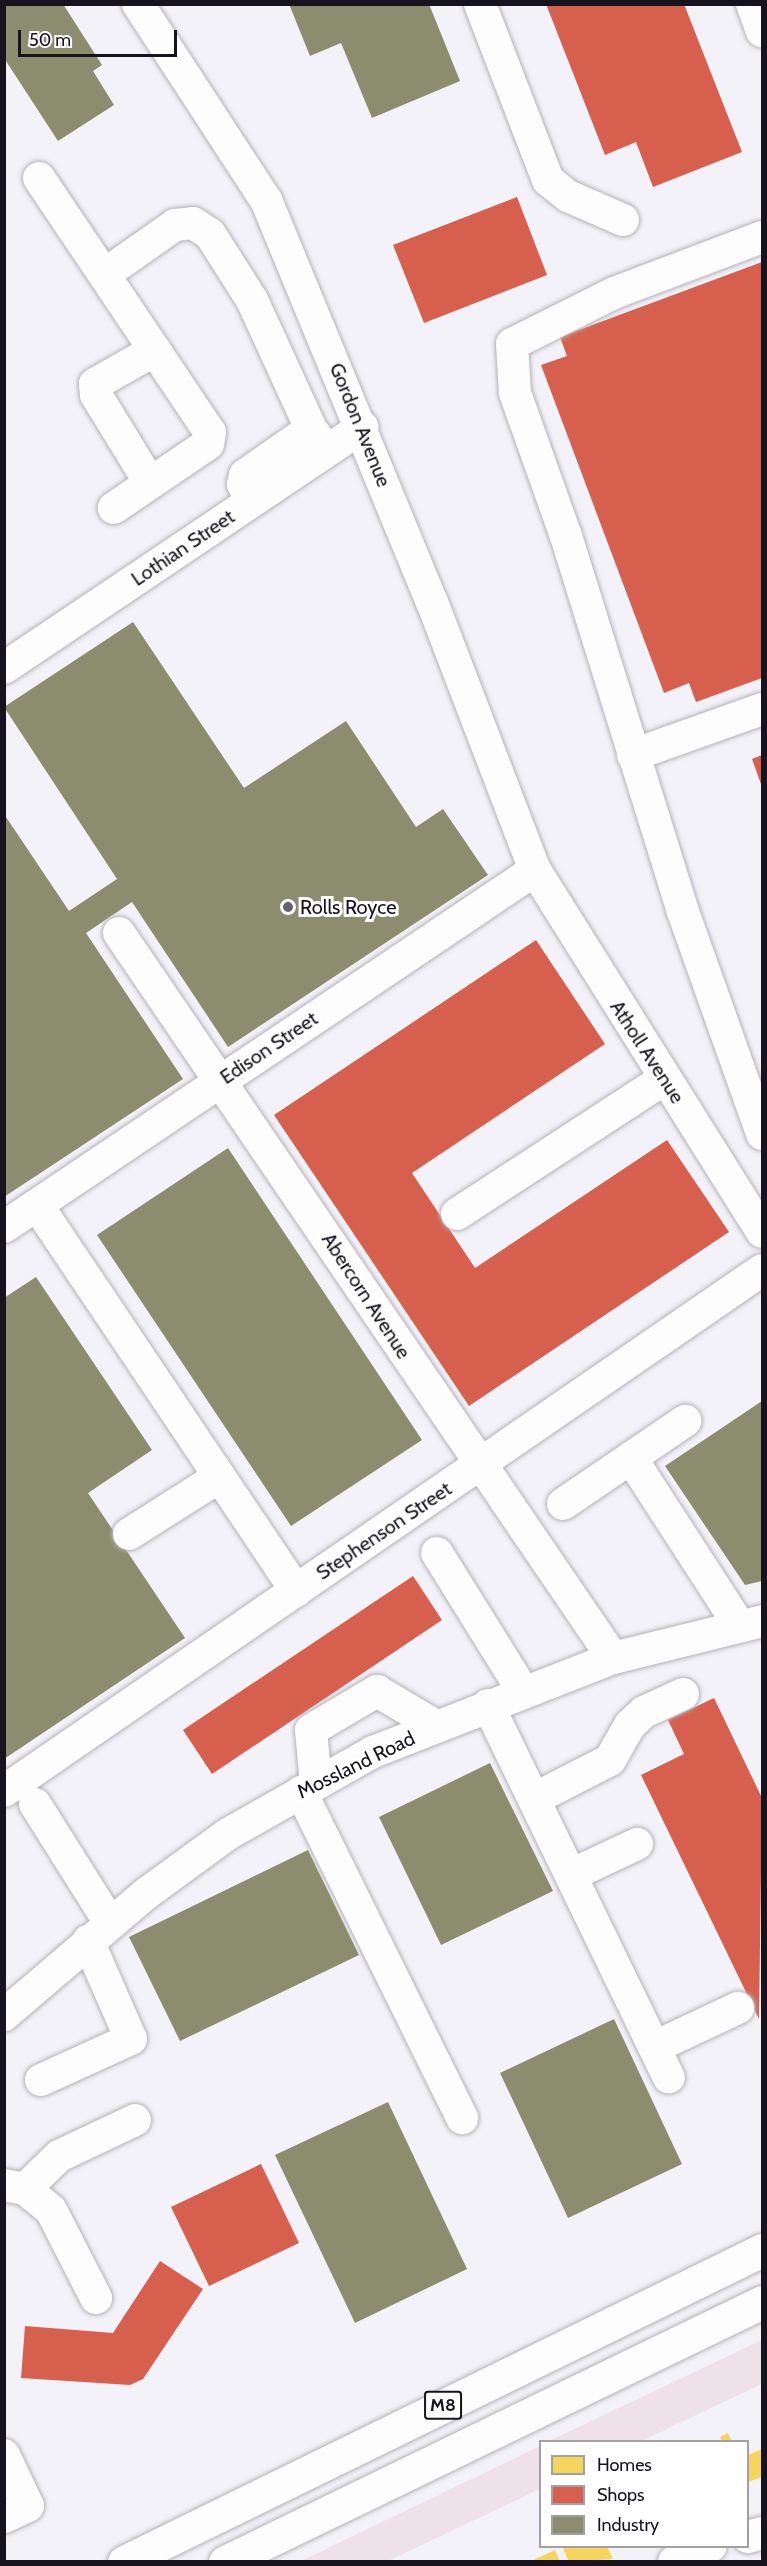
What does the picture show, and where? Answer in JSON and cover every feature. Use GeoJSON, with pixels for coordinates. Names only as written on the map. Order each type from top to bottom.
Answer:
{"type":"FeatureCollection","features":[{"type":"Feature","properties":{"kind":"highway","name":"M8"},"geometry":{"type":"LineString","coordinates":[[124,2562],[762,2250]]}},
{"type":"Feature","properties":{"kind":"highway","name":"M8"},"geometry":{"type":"LineString","coordinates":[[225,2562],[762,2302]]}},
{"type":"Feature","properties":{"kind":"highway","name":"M8"},"geometry":{"type":"LineString","coordinates":[[102,2562],[429,2411]]}},
{"type":"Feature","properties":{"kind":"street","name":"Gordon Avenue"},"geometry":{"type":"LineString","coordinates":[[138,4],[266,200],[362,427],[535,870]]}},
{"type":"Feature","properties":{"kind":"street"},"geometry":{"type":"LineString","coordinates":[[480,4],[548,180],[568,196],[623,220]]}},
{"type":"Feature","properties":{"kind":"street"},"geometry":{"type":"LineString","coordinates":[[752,4],[762,31]]}},
{"type":"Feature","properties":{"kind":"street"},"geometry":{"type":"LineString","coordinates":[[39,178],[210,432],[208,444],[114,508]]}},
{"type":"Feature","properties":{"kind":"street"},"geometry":{"type":"LineString","coordinates":[[105,274],[175,225],[193,223],[210,234],[252,300],[319,439]]}},
{"type":"Feature","properties":{"kind":"street"},"geometry":{"type":"LineString","coordinates":[[762,237],[614,293],[512,344],[515,393],[633,754],[762,1134]]}},
{"type":"Feature","properties":{"kind":"street"},"geometry":{"type":"LineString","coordinates":[[150,483],[95,384],[155,350]]}},
{"type":"Feature","properties":{"kind":"street","name":"Lothian Street"},"geometry":{"type":"LineString","coordinates":[[4,668],[252,501],[319,439],[362,427]]}},
{"type":"Feature","properties":{"kind":"street"},"geometry":{"type":"LineString","coordinates":[[633,754],[762,709]]}},
{"type":"Feature","properties":{"kind":"street","name":"Edison Street"},"geometry":{"type":"LineString","coordinates":[[4,1227],[535,870]]}},
{"type":"Feature","properties":{"kind":"street","name":"Atholl Avenue"},"geometry":{"type":"LineString","coordinates":[[535,870],[762,1232]]}},
{"type":"Feature","properties":{"kind":"street","name":"Abercorn Avenue"},"geometry":{"type":"LineString","coordinates":[[119,933],[223,1079],[479,1467],[613,1658]]}},
{"type":"Feature","properties":{"kind":"street"},"geometry":{"type":"LineString","coordinates":[[458,1214],[664,1079]]}},
{"type":"Feature","properties":{"kind":"street"},"geometry":{"type":"LineString","coordinates":[[37,1205],[296,1592]]}},
{"type":"Feature","properties":{"kind":"street","name":"Stephenson Street"},"geometry":{"type":"LineString","coordinates":[[4,1791],[479,1467],[762,1270]]}},
{"type":"Feature","properties":{"kind":"street"},"geometry":{"type":"LineString","coordinates":[[563,1504],[685,1421]]}},
{"type":"Feature","properties":{"kind":"street"},"geometry":{"type":"LineString","coordinates":[[631,1458],[751,1623]]}},
{"type":"Feature","properties":{"kind":"street"},"geometry":{"type":"LineString","coordinates":[[129,1534],[219,1477]]}},
{"type":"Feature","properties":{"kind":"street"},"geometry":{"type":"LineString","coordinates":[[437,1553],[523,1691]]}},
{"type":"Feature","properties":{"kind":"street","name":"Mossland Road"},"geometry":{"type":"LineString","coordinates":[[4,2015],[99,1932],[228,1834],[308,1788],[436,1726],[523,1691],[613,1658],[751,1623]]}},
{"type":"Feature","properties":{"kind":"street"},"geometry":{"type":"LineString","coordinates":[[436,1726],[377,1691],[311,1730],[308,1788],[462,2118]]}},
{"type":"Feature","properties":{"kind":"street"},"geometry":{"type":"LineString","coordinates":[[534,1799],[610,1761],[630,1725],[644,1712],[684,1694]]}},
{"type":"Feature","properties":{"kind":"street"},"geometry":{"type":"LineString","coordinates":[[488,1705],[669,2077]]}},
{"type":"Feature","properties":{"kind":"street"},"geometry":{"type":"LineString","coordinates":[[35,1804],[99,1932],[131,2039],[41,2080]]}},
{"type":"Feature","properties":{"kind":"street"},"geometry":{"type":"LineString","coordinates":[[571,1875],[637,1844]]}},
{"type":"Feature","properties":{"kind":"street"},"geometry":{"type":"LineString","coordinates":[[655,2047],[738,2008]]}},
{"type":"Feature","properties":{"kind":"street"},"geometry":{"type":"LineString","coordinates":[[96,2298],[51,2210],[15,2187],[59,2156],[135,2120]]}},
{"type":"Feature","properties":{"kind":"street"},"geometry":{"type":"LineString","coordinates":[[4,2455],[28,2506],[4,2517]]}},
{"type":"Feature","properties":{"kind":"street"},"geometry":{"type":"LineString","coordinates":[[674,2562],[709,2548]]}},
{"type":"Feature","properties":{"kind":"shaded area"},"geometry":{"type":"Polygon","coordinates":[[[762,2340],[762,2384],[643,2440],[551,2440],[762,2340]]]}},
{"type":"Feature","properties":{"kind":"shaded area"},"geometry":{"type":"Polygon","coordinates":[[[539,2446],[539,2489],[388,2561],[301,2561],[539,2446]]]}},
{"type":"Feature","properties":{"kind":"building: Homes"},"geometry":{"type":"Polygon","coordinates":[[[728,2433],[731,2440],[721,2440],[720,2437],[728,2433]]]}},
{"type":"Feature","properties":{"kind":"building: Homes"},"geometry":{"type":"Polygon","coordinates":[[[762,2449],[762,2477],[749,2482],[749,2455],[762,2449]]]}},
{"type":"Feature","properties":{"kind":"building: Homes"},"geometry":{"type":"Polygon","coordinates":[[[563,2548],[608,2548],[613,2559],[569,2562],[563,2548]]]}},
{"type":"Feature","properties":{"kind":"building: Homes"},"geometry":{"type":"Polygon","coordinates":[[[555,2550],[560,2562],[529,2562],[555,2550]]]}},
{"type":"Feature","properties":{"kind":"building: Shops"},"geometry":{"type":"Polygon","coordinates":[[[546,4],[684,4],[742,152],[653,187],[636,142],[605,155],[546,4]]]}},
{"type":"Feature","properties":{"kind":"building: Shops"},"geometry":{"type":"Polygon","coordinates":[[[517,197],[547,275],[424,323],[393,245],[517,197]]]}},
{"type":"Feature","properties":{"kind":"building: Shops"},"geometry":{"type":"Polygon","coordinates":[[[762,262],[762,678],[696,702],[689,683],[664,693],[541,365],[567,356],[560,337],[762,262]]]}},
{"type":"Feature","properties":{"kind":"building: Shops"},"geometry":{"type":"Polygon","coordinates":[[[762,755],[762,787],[752,759],[762,755]]]}},
{"type":"Feature","properties":{"kind":"building: Shops"},"geometry":{"type":"Polygon","coordinates":[[[536,940],[605,1044],[412,1173],[475,1268],[667,1140],[729,1232],[469,1406],[274,1115],[536,940]]]}},
{"type":"Feature","properties":{"kind":"building: Shops"},"geometry":{"type":"Polygon","coordinates":[[[413,1576],[442,1620],[212,1774],[183,1730],[413,1576]]]}},
{"type":"Feature","properties":{"kind":"building: Shops"},"geometry":{"type":"Polygon","coordinates":[[[714,1698],[762,1798],[759,2019],[641,1775],[684,1754],[668,1720],[714,1698]]]}},
{"type":"Feature","properties":{"kind":"building: Shops"},"geometry":{"type":"Polygon","coordinates":[[[261,2164],[299,2243],[209,2286],[171,2207],[261,2164]]]}},
{"type":"Feature","properties":{"kind":"building: Shops"},"geometry":{"type":"Polygon","coordinates":[[[160,2261],[203,2289],[143,2379],[130,2385],[21,2378],[25,2326],[113,2333],[160,2261]]]}},
{"type":"Feature","properties":{"kind":"building: Industry"},"geometry":{"type":"Polygon","coordinates":[[[4,4],[63,4],[102,65],[93,71],[114,105],[58,141],[4,58],[4,4]]]}},
{"type":"Feature","properties":{"kind":"building: Industry"},"geometry":{"type":"Polygon","coordinates":[[[289,4],[429,4],[460,81],[372,118],[341,43],[310,56],[289,4]]]}},
{"type":"Feature","properties":{"kind":"building: Industry","name":"Rolls Royce"},"geometry":{"type":"Polygon","coordinates":[[[133,622],[244,788],[346,721],[416,827],[443,809],[488,875],[228,1047],[132,902],[86,933],[183,1079],[4,1197],[4,814],[69,911],[117,879],[4,707],[133,622]]]}},
{"type":"Feature","properties":{"kind":"building: Industry"},"geometry":{"type":"Polygon","coordinates":[[[228,1148],[422,1440],[291,1526],[97,1235],[228,1148]]]}},
{"type":"Feature","properties":{"kind":"building: Industry"},"geometry":{"type":"Polygon","coordinates":[[[36,1277],[152,1450],[88,1493],[185,1638],[4,1759],[4,1298],[36,1277]]]}},
{"type":"Feature","properties":{"kind":"building: Industry"},"geometry":{"type":"Polygon","coordinates":[[[762,1401],[762,1581],[745,1585],[665,1466],[762,1401]]]}},
{"type":"Feature","properties":{"kind":"building: Industry"},"geometry":{"type":"Polygon","coordinates":[[[490,1763],[553,1891],[441,1945],[379,1817],[490,1763]]]}},
{"type":"Feature","properties":{"kind":"building: Industry"},"geometry":{"type":"Polygon","coordinates":[[[308,1850],[359,1955],[180,2041],[129,1937],[308,1850]]]}},
{"type":"Feature","properties":{"kind":"building: Industry"},"geometry":{"type":"Polygon","coordinates":[[[614,2019],[682,2164],[568,2218],[500,2073],[614,2019]]]}},
{"type":"Feature","properties":{"kind":"building: Industry"},"geometry":{"type":"Polygon","coordinates":[[[388,2102],[467,2269],[355,2323],[275,2155],[388,2102]]]}},
{"type":"Feature","properties":{"kind":"place","name":"Rolls Royce"},"geometry":{"type":"Point","coordinates":[288,907]}}]}
